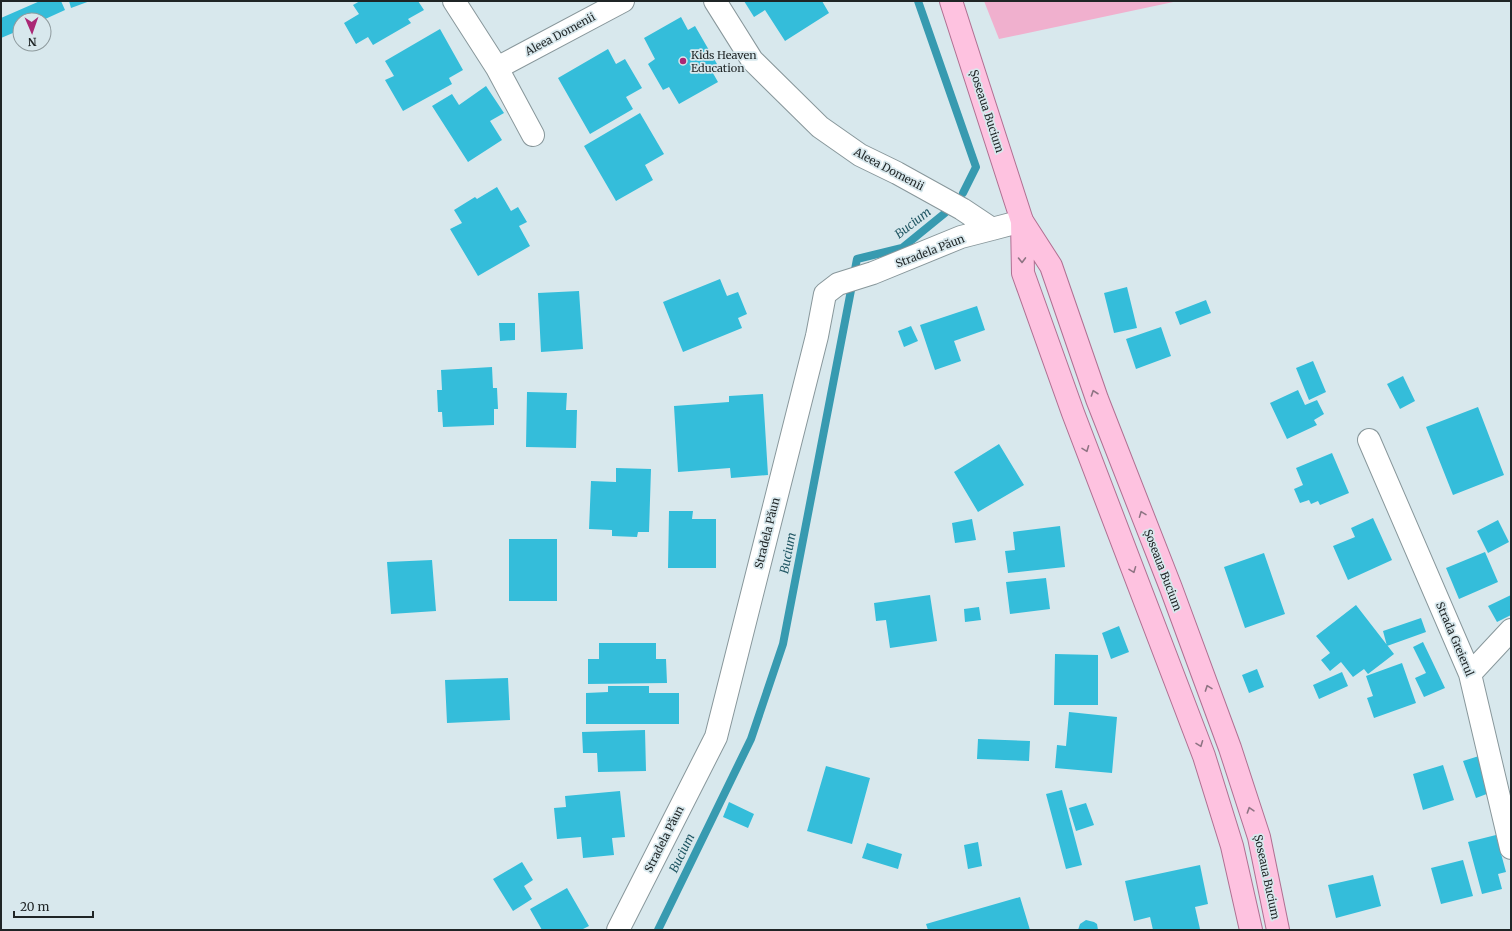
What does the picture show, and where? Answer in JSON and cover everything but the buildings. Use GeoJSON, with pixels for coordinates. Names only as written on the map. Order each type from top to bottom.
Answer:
{"type":"FeatureCollection","features":[{"type":"Feature","properties":{"kind":"main road","name":"Șoseaua Bucium"},"geometry":{"type":"LineString","coordinates":[[952,1],[1022,221],[1051,266],[1097,399],[1171,588],[1230,748],[1259,837],[1278,930]]}},
{"type":"Feature","properties":{"kind":"main road","name":"Șoseaua Bucium"},"geometry":{"type":"LineString","coordinates":[[1022,221],[1022,273],[1073,413],[1204,756],[1232,846],[1251,930]]}},
{"type":"Feature","properties":{"kind":"street"},"geometry":{"type":"LineString","coordinates":[[454,1],[497,68],[533,135]]}},
{"type":"Feature","properties":{"kind":"street","name":"Aleea Domenii"},"geometry":{"type":"LineString","coordinates":[[497,68],[623,1]]}},
{"type":"Feature","properties":{"kind":"street","name":"Aleea Domenii"},"geometry":{"type":"LineString","coordinates":[[714,1],[752,60],[820,127],[860,156],[897,173],[962,209],[992,229]]}},
{"type":"Feature","properties":{"kind":"street"},"geometry":{"type":"LineString","coordinates":[[992,229],[1022,221]]}},
{"type":"Feature","properties":{"kind":"street","name":"Stradela Păun"},"geometry":{"type":"LineString","coordinates":[[618,930],[716,736],[817,336],[825,294],[838,284],[873,273],[961,238],[992,229]]}},
{"type":"Feature","properties":{"kind":"street","name":"Strada Greierul"},"geometry":{"type":"LineString","coordinates":[[1369,440],[1470,674],[1511,848]]}},
{"type":"Feature","properties":{"kind":"street"},"geometry":{"type":"LineString","coordinates":[[1470,674],[1511,630]]}},
{"type":"Feature","properties":{"kind":"shaded area"},"geometry":{"type":"Polygon","coordinates":[[[984,1],[1178,1],[999,39],[984,1]]]}},
{"type":"Feature","properties":{"kind":"waterway","name":"Bucium"},"geometry":{"type":"LineString","coordinates":[[918,1],[976,167],[963,193]]}},
{"type":"Feature","properties":{"kind":"waterway","name":"Bucium"},"geometry":{"type":"LineString","coordinates":[[658,930],[751,739],[783,644],[857,259],[902,248],[945,213]]}},
{"type":"Feature","properties":{"kind":"place","name":"Kids Heaven Education"},"geometry":{"type":"Point","coordinates":[683,61]}}]}
